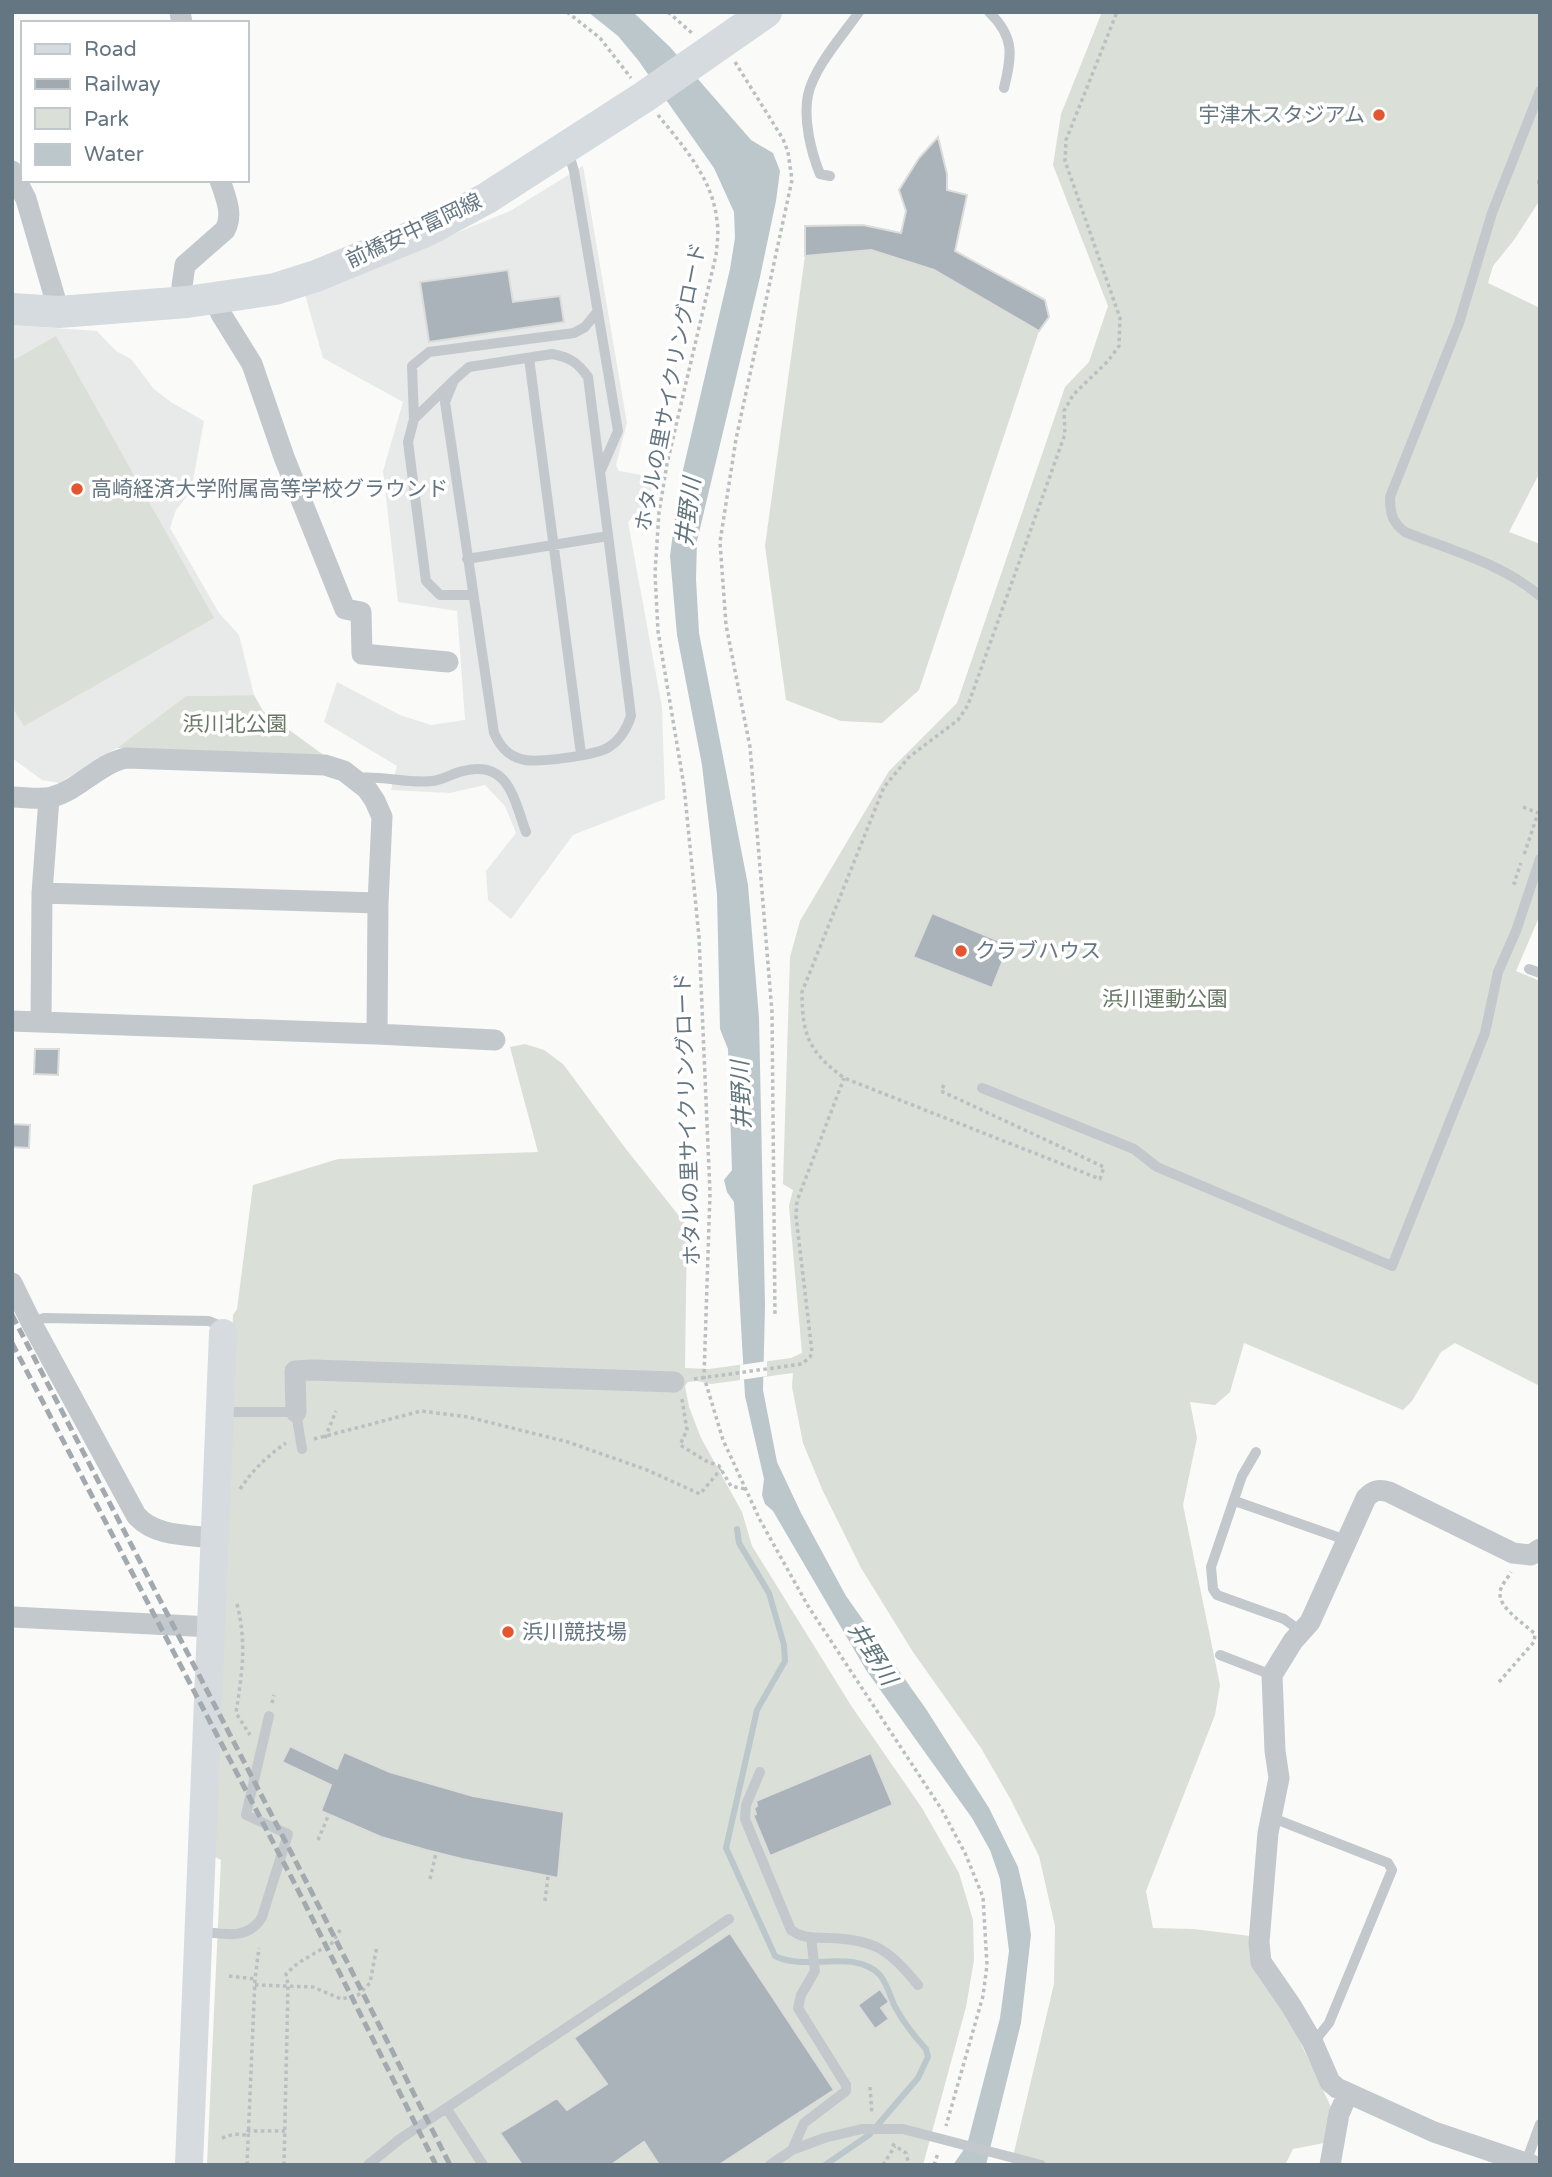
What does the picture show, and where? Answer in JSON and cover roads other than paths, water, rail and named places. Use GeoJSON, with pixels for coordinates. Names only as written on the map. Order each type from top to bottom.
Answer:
{"type":"FeatureCollection","features":[{"type":"Feature","properties":{"kind":"main road","name":"前橋安中富岡線"},"geometry":{"type":"LineString","coordinates":[[12,309],[58,312],[201,300],[275,289],[316,276],[428,230],[487,198],[648,97],[766,12]]}},
{"type":"Feature","properties":{"kind":"street"},"geometry":{"type":"LineString","coordinates":[[12,171],[26,199],[58,312]]}},
{"type":"Feature","properties":{"kind":"street"},"geometry":{"type":"LineString","coordinates":[[221,182],[230,212],[229,223],[225,230],[185,265],[182,286],[220,314],[251,364],[284,457],[345,609],[361,612],[362,654],[449,662]]}},
{"type":"Feature","properties":{"kind":"street"},"geometry":{"type":"LineString","coordinates":[[12,797],[49,798],[61,794],[104,766],[127,758],[325,765],[344,771],[366,789],[382,817],[377,1034]]}},
{"type":"Feature","properties":{"kind":"street"},"geometry":{"type":"LineString","coordinates":[[41,1021],[42,893],[49,798]]}},
{"type":"Feature","properties":{"kind":"street"},"geometry":{"type":"LineString","coordinates":[[42,893],[378,902]]}},
{"type":"Feature","properties":{"kind":"street"},"geometry":{"type":"LineString","coordinates":[[12,1021],[495,1040]]}},
{"type":"Feature","properties":{"kind":"street"},"geometry":{"type":"LineString","coordinates":[[12,1283],[30,1322],[136,1515],[144,1525],[176,1534],[215,1538]]}},
{"type":"Feature","properties":{"kind":"street"},"geometry":{"type":"LineString","coordinates":[[189,2165],[223,1333]]}},
{"type":"Feature","properties":{"kind":"street"},"geometry":{"type":"LineString","coordinates":[[296,1412],[295,1371],[674,1382]]}},
{"type":"Feature","properties":{"kind":"street"},"geometry":{"type":"LineString","coordinates":[[1528,2164],[1434,2132],[1348,2093],[1330,2082],[1313,2043],[1261,1962],[1259,1942],[1270,1817],[1279,1778],[1275,1751],[1272,1675],[1314,1614],[1366,1498],[1371,1492],[1389,1492],[1513,1553],[1531,1552]]}},
{"type":"Feature","properties":{"kind":"street"},"geometry":{"type":"LineString","coordinates":[[12,1617],[212,1628]]}},
{"type":"Feature","properties":{"kind":"street"},"geometry":{"type":"LineString","coordinates":[[1330,2165],[1339,2114],[1348,2093]]}},
{"type":"Feature","properties":{"kind":"lane"},"geometry":{"type":"LineString","coordinates":[[830,176],[820,174],[815,162],[808,124],[807,96],[817,73],[859,12]]}},
{"type":"Feature","properties":{"kind":"lane"},"geometry":{"type":"LineString","coordinates":[[989,12],[1006,31],[1010,47],[1010,63],[1004,88]]}},
{"type":"Feature","properties":{"kind":"lane"},"geometry":{"type":"LineString","coordinates":[[1540,91],[1492,213],[1459,323],[1390,497],[1390,514],[1395,524],[1405,532],[1504,572],[1520,580],[1540,596]]}},
{"type":"Feature","properties":{"kind":"lane"},"geometry":{"type":"LineString","coordinates":[[567,148],[574,171],[618,431],[600,472]]}},
{"type":"Feature","properties":{"kind":"lane"},"geometry":{"type":"LineString","coordinates":[[472,595],[440,595],[426,580],[408,442],[414,419],[412,366],[429,352],[574,333],[585,327],[597,312]]}},
{"type":"Feature","properties":{"kind":"lane"},"geometry":{"type":"LineString","coordinates":[[414,419],[454,380],[470,367],[552,354],[578,362],[588,377],[631,716],[618,739],[607,749],[529,761],[509,753],[500,745],[494,733],[445,402],[454,380]]}},
{"type":"Feature","properties":{"kind":"lane"},"geometry":{"type":"LineString","coordinates":[[529,358],[581,754]]}},
{"type":"Feature","properties":{"kind":"lane"},"geometry":{"type":"LineString","coordinates":[[467,558],[608,536]]}},
{"type":"Feature","properties":{"kind":"lane"},"geometry":{"type":"LineString","coordinates":[[354,778],[435,781],[476,768],[497,772],[510,787],[526,832]]}},
{"type":"Feature","properties":{"kind":"lane"},"geometry":{"type":"LineString","coordinates":[[982,1088],[1134,1149],[1157,1167],[1392,1266],[1485,1033],[1498,972],[1516,932],[1540,859]]}},
{"type":"Feature","properties":{"kind":"lane"},"geometry":{"type":"LineString","coordinates":[[30,1322],[44,1318],[209,1321],[221,1326],[223,1333]]}},
{"type":"Feature","properties":{"kind":"lane"},"geometry":{"type":"LineString","coordinates":[[220,1412],[296,1412],[301,1444]]}},
{"type":"Feature","properties":{"kind":"lane"},"geometry":{"type":"LineString","coordinates":[[1256,1452],[1242,1476],[1211,1567],[1213,1589],[1217,1595],[1284,1619],[1302,1632]]}},
{"type":"Feature","properties":{"kind":"lane"},"geometry":{"type":"LineString","coordinates":[[1235,1501],[1346,1540]]}},
{"type":"Feature","properties":{"kind":"lane"},"geometry":{"type":"LineString","coordinates":[[1220,1655],[1272,1675]]}},
{"type":"Feature","properties":{"kind":"lane"},"geometry":{"type":"LineString","coordinates":[[199,1931],[246,1933],[256,1928],[262,1917],[288,1835],[246,1815],[269,1716]]}},
{"type":"Feature","properties":{"kind":"lane"},"geometry":{"type":"LineString","coordinates":[[760,1772],[746,1805],[745,1819],[789,1925],[797,1934],[845,1938],[876,1945],[893,1956],[918,1985]]}},
{"type":"Feature","properties":{"kind":"lane"},"geometry":{"type":"LineString","coordinates":[[1270,1817],[1388,1863],[1391,1870],[1329,2023],[1313,2043]]}},
{"type":"Feature","properties":{"kind":"lane"},"geometry":{"type":"LineString","coordinates":[[368,2165],[400,2139],[729,1919]]}},
{"type":"Feature","properties":{"kind":"lane"},"geometry":{"type":"LineString","coordinates":[[792,2150],[804,2123],[846,2091],[846,2085],[798,2008],[800,1995],[815,1971],[811,1937]]}},
{"type":"Feature","properties":{"kind":"lane"},"geometry":{"type":"LineString","coordinates":[[447,2109],[483,2165]]}},
{"type":"Feature","properties":{"kind":"lane"},"geometry":{"type":"LineString","coordinates":[[1528,2164],[1540,2124]]}},
{"type":"Feature","properties":{"kind":"lane"},"geometry":{"type":"LineString","coordinates":[[771,2165],[792,2150],[824,2138],[862,2129],[903,2129],[1041,2165]]}},
{"type":"Feature","properties":{"kind":"water","name":"井野川"},"geometry":{"type":"Polygon","coordinates":[[[588,12],[633,12],[670,47],[751,140],[773,153],[780,171],[760,277],[697,541],[696,579],[699,633],[748,885],[759,1018],[765,1306],[763,1390],[777,1462],[801,1513],[846,1596],[926,1709],[989,1808],[1018,1867],[1031,1935],[1021,2023],[986,2165],[953,2165],[967,2145],[1000,2018],[1009,1951],[1000,1879],[990,1850],[972,1818],[866,1670],[773,1511],[765,1504],[762,1495],[764,1479],[745,1396],[734,1202],[727,1192],[724,1180],[732,1170],[728,1049],[720,1029],[717,894],[702,765],[677,635],[670,556],[679,487],[730,269],[735,238],[734,212],[714,168],[638,60],[618,36],[588,12]]]}},
{"type":"Feature","properties":{"kind":"waterway"},"geometry":{"type":"LineString","coordinates":[[737,1529],[739,1543],[769,1593],[784,1645],[785,1661],[757,1710],[726,1848],[775,1956],[801,1962],[844,1961],[869,1967],[882,1978],[897,2011],[926,2049],[928,2057],[918,2078],[869,2135],[825,2165]]}},
{"type":"Feature","properties":{"kind":"railway"},"geometry":{"type":"LineString","coordinates":[[12,1315],[450,2165]]}},
{"type":"Feature","properties":{"kind":"railway"},"geometry":{"type":"LineString","coordinates":[[12,1343],[298,1890],[436,2165]]}},
{"type":"Feature","properties":{"kind":"place","name":"宇津木スタジアム"},"geometry":{"type":"Point","coordinates":[1379,115]}},
{"type":"Feature","properties":{"kind":"place","name":"高崎経済大学附属高等学校グラウンド"},"geometry":{"type":"Point","coordinates":[77,489]}},
{"type":"Feature","properties":{"kind":"place","name":"クラブハウス"},"geometry":{"type":"Point","coordinates":[961,951]}},
{"type":"Feature","properties":{"kind":"place","name":"浜川競技場"},"geometry":{"type":"Point","coordinates":[508,1632]}},
{"type":"Feature","properties":{"kind":"park label","name":"浜川北公園"},"geometry":{"type":"Point","coordinates":[235,724]}},
{"type":"Feature","properties":{"kind":"park label","name":"浜川運動公園"},"geometry":{"type":"Point","coordinates":[1165,999]}}]}
